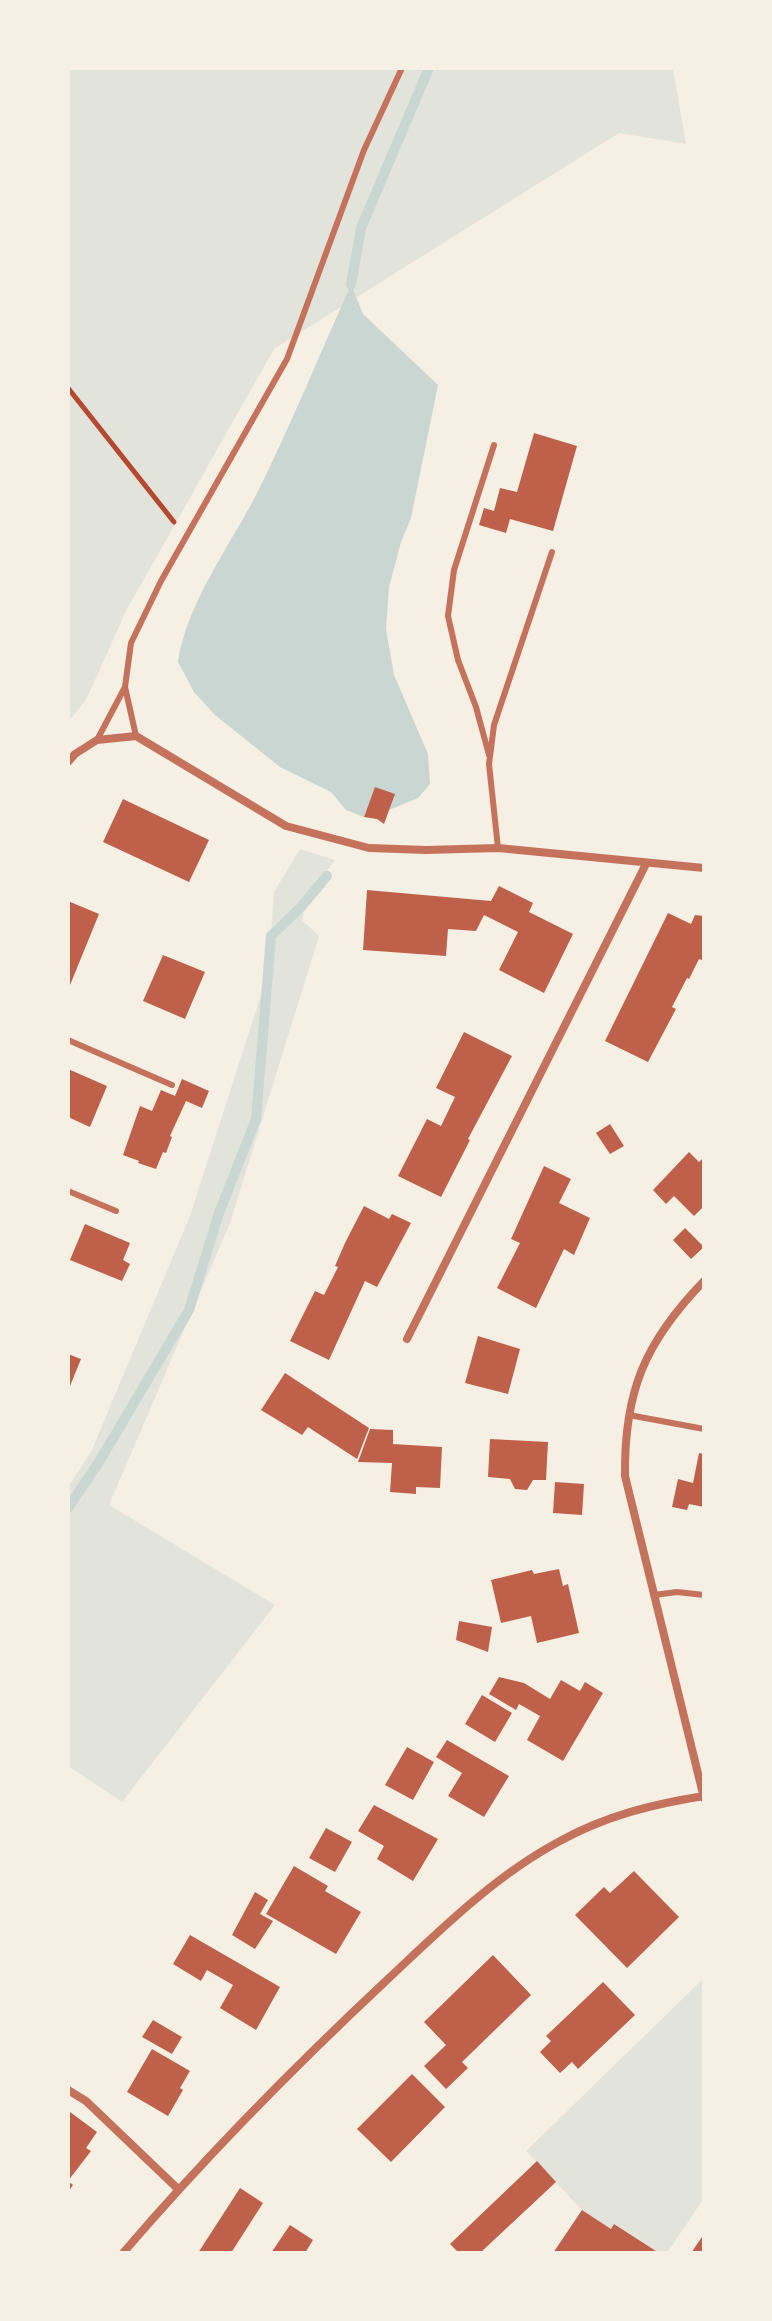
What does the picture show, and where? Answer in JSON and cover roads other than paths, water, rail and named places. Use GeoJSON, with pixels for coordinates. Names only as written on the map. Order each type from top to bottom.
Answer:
{"type":"FeatureCollection","features":[{"type":"Feature","properties":{"kind":"street"},"geometry":{"type":"LineString","coordinates":[[68,762],[97,740],[136,736],[286,826],[369,848],[498,848],[704,868]]}},
{"type":"Feature","properties":{"kind":"street"},"geometry":{"type":"LineString","coordinates":[[407,1339],[646,864]]}},
{"type":"Feature","properties":{"kind":"street"},"geometry":{"type":"LineString","coordinates":[[123,2253],[178,2189],[345,2019],[444,1926],[512,1871],[558,1841],[612,1817],[654,1804],[704,1797],[625,1476],[625,1445],[637,1378],[653,1345],[675,1312],[704,1281]]}},
{"type":"Feature","properties":{"kind":"street"},"geometry":{"type":"LineString","coordinates":[[68,2090],[86,2101],[178,2189]]}},
{"type":"Feature","properties":{"kind":"lane"},"geometry":{"type":"LineString","coordinates":[[97,740],[125,687],[131,643],[161,581],[287,359],[364,150],[402,68]]}},
{"type":"Feature","properties":{"kind":"lane"},"geometry":{"type":"LineString","coordinates":[[494,445],[454,570],[448,616],[489,755],[498,848]]}},
{"type":"Feature","properties":{"kind":"lane"},"geometry":{"type":"LineString","coordinates":[[489,755],[494,725],[552,552]]}},
{"type":"Feature","properties":{"kind":"lane"},"geometry":{"type":"LineString","coordinates":[[125,687],[136,736]]}},
{"type":"Feature","properties":{"kind":"lane"},"geometry":{"type":"LineString","coordinates":[[68,1040],[172,1085]]}},
{"type":"Feature","properties":{"kind":"lane"},"geometry":{"type":"LineString","coordinates":[[68,1191],[116,1211]]}},
{"type":"Feature","properties":{"kind":"lane"},"geometry":{"type":"LineString","coordinates":[[629,1415],[704,1429]]}},
{"type":"Feature","properties":{"kind":"lane"},"geometry":{"type":"LineString","coordinates":[[654,1595],[677,1592],[704,1595]]}},
{"type":"Feature","properties":{"kind":"waterway"},"geometry":{"type":"LineString","coordinates":[[351,285],[361,228],[429,68]]}},
{"type":"Feature","properties":{"kind":"waterway"},"geometry":{"type":"LineString","coordinates":[[68,1508],[99,1462],[189,1310],[219,1213],[256,1119],[271,936],[327,876]]}}]}
